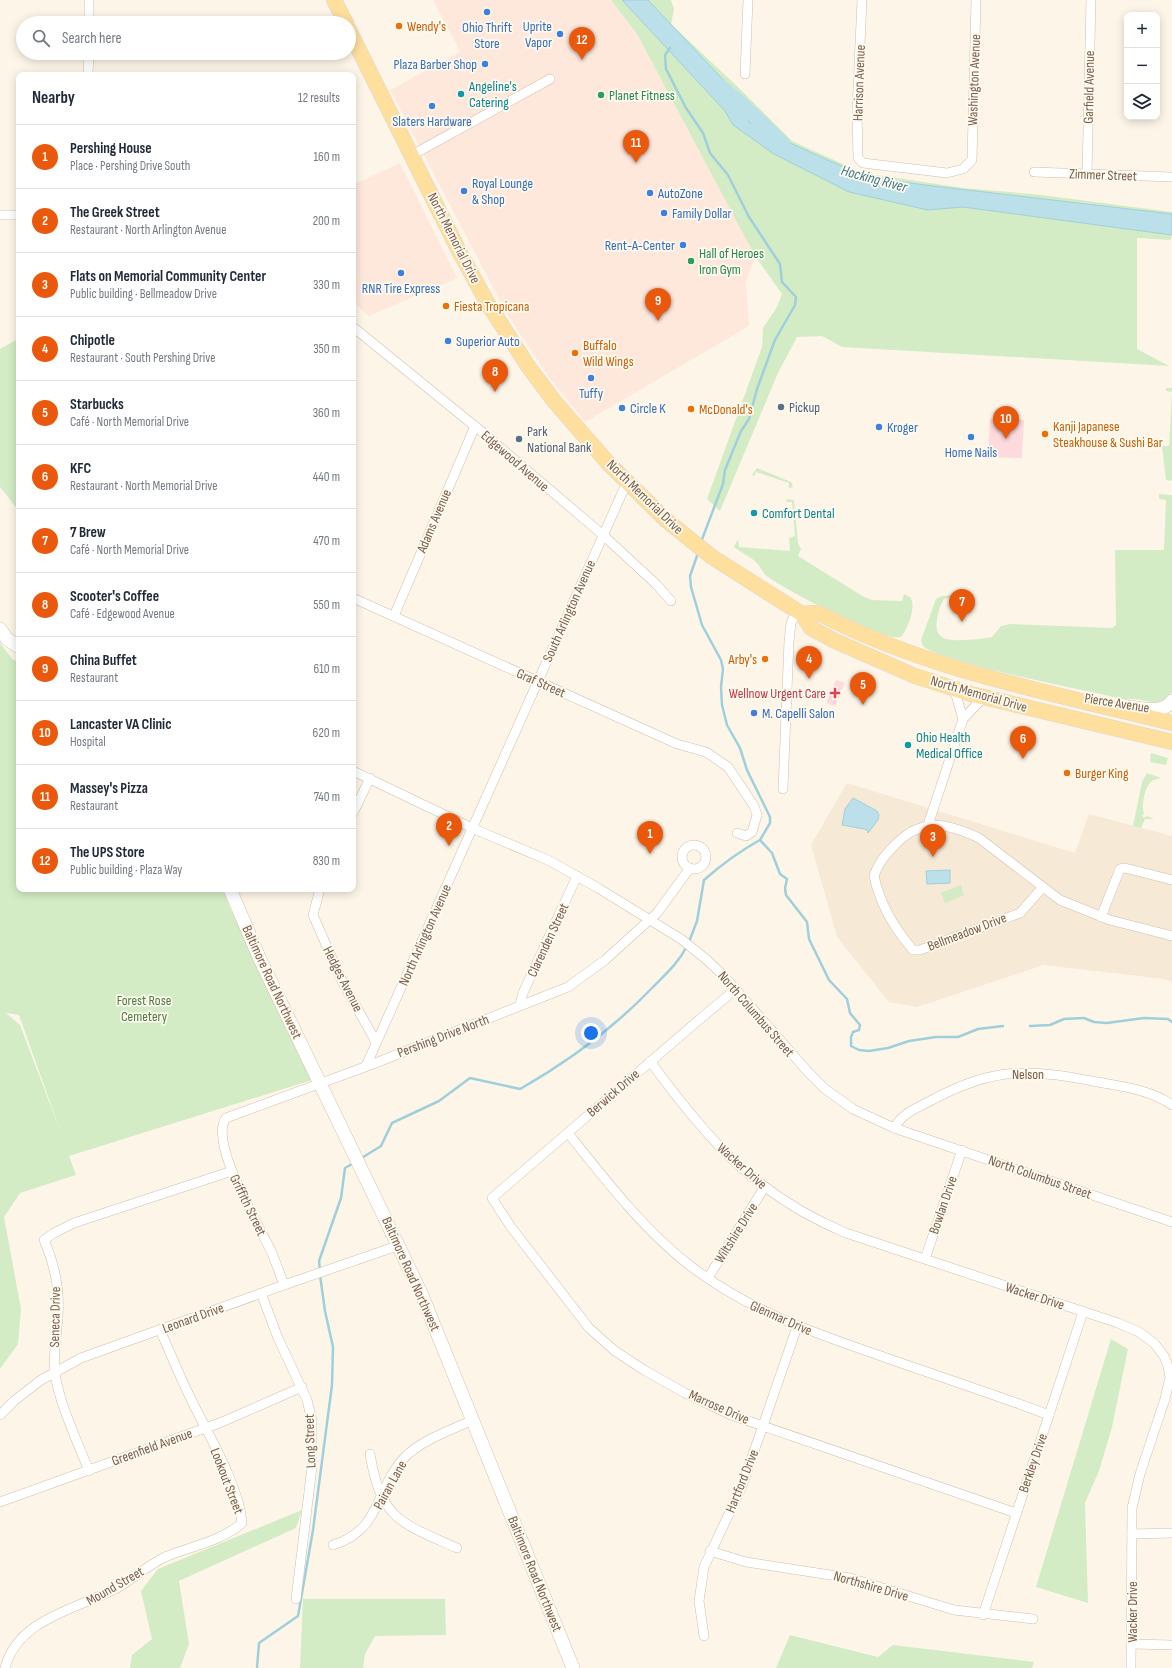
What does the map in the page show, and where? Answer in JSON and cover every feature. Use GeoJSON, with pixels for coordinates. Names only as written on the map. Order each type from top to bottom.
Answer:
{"type":"FeatureCollection","features":[{"type":"Feature","properties":{"kind":"main road"},"geometry":{"type":"LineString","coordinates":[[334,0],[342,16]]}},
{"type":"Feature","properties":{"kind":"main road","name":"North Memorial Drive"},"geometry":{"type":"LineString","coordinates":[[356,44],[460,253],[506,333],[554,401],[627,482],[681,532],[712,557],[799,612],[811,628],[896,668],[950,688],[987,698],[1172,742]]}},
{"type":"Feature","properties":{"kind":"main road","name":"North Memorial Drive"},"geometry":{"type":"LineString","coordinates":[[799,612],[820,614],[874,640],[987,678],[1172,723]]}},
{"type":"Feature","properties":{"kind":"main road"},"geometry":{"type":"LineString","coordinates":[[0,629],[7,639],[16,645]]}},
{"type":"Feature","properties":{"kind":"main road","name":"Pierce Avenue"},"geometry":{"type":"LineString","coordinates":[[1059,696],[1079,696],[1143,709],[1163,708],[1172,701]]}},
{"type":"Feature","properties":{"kind":"main road","name":"Baltimore Road Northwest"},"geometry":{"type":"LineString","coordinates":[[231,892],[259,957],[400,1245],[473,1420],[573,1668]]}},
{"type":"Feature","properties":{"kind":"street"},"geometry":{"type":"LineString","coordinates":[[89,0],[89,16]]}},
{"type":"Feature","properties":{"kind":"street"},"geometry":{"type":"LineString","coordinates":[[745,74],[748,0]]}},
{"type":"Feature","properties":{"kind":"street","name":"Harrison Avenue"},"geometry":{"type":"LineString","coordinates":[[862,0],[857,110],[858,158],[863,163],[946,173],[963,170],[972,160]]}},
{"type":"Feature","properties":{"kind":"street","name":"Washington Avenue"},"geometry":{"type":"LineString","coordinates":[[972,160],[976,0]]}},
{"type":"Feature","properties":{"kind":"street","name":"Garfield Avenue"},"geometry":{"type":"LineString","coordinates":[[1087,173],[1091,0]]}},
{"type":"Feature","properties":{"kind":"street"},"geometry":{"type":"LineString","coordinates":[[88,72],[89,60]]}},
{"type":"Feature","properties":{"kind":"street"},"geometry":{"type":"LineString","coordinates":[[412,155],[550,79]]}},
{"type":"Feature","properties":{"kind":"street","name":"Zimmer Street"},"geometry":{"type":"LineString","coordinates":[[1034,172],[1172,177]]}},
{"type":"Feature","properties":{"kind":"street"},"geometry":{"type":"LineString","coordinates":[[0,216],[16,215]]}},
{"type":"Feature","properties":{"kind":"street","name":"Edgewood Avenue"},"geometry":{"type":"LineString","coordinates":[[356,329],[475,426],[603,535],[656,584],[671,601]]}},
{"type":"Feature","properties":{"kind":"street","name":"Adams Avenue"},"geometry":{"type":"LineString","coordinates":[[394,616],[475,426]]}},
{"type":"Feature","properties":{"kind":"street","name":"South Arlington Avenue"},"geometry":{"type":"LineString","coordinates":[[472,828],[627,482]]}},
{"type":"Feature","properties":{"kind":"street","name":"Graf Street"},"geometry":{"type":"LineString","coordinates":[[356,599],[676,744],[706,752],[728,767],[754,806],[757,815],[754,827],[749,836],[742,836],[737,833]]}},
{"type":"Feature","properties":{"kind":"street"},"geometry":{"type":"LineString","coordinates":[[783,789],[789,641],[791,624],[799,612]]}},
{"type":"Feature","properties":{"kind":"street"},"geometry":{"type":"LineString","coordinates":[[950,688],[956,695],[963,719]]}},
{"type":"Feature","properties":{"kind":"street"},"geometry":{"type":"LineString","coordinates":[[928,825],[963,719],[980,702],[987,698]]}},
{"type":"Feature","properties":{"kind":"street","name":"North Columbus Street"},"geometry":{"type":"LineString","coordinates":[[356,772],[472,828],[550,861],[577,876],[688,945],[707,960],[736,990],[808,1072],[824,1088],[853,1109],[894,1128],[1172,1222]]}},
{"type":"Feature","properties":{"kind":"street"},"geometry":{"type":"LineString","coordinates":[[356,808],[370,778]]}},
{"type":"Feature","properties":{"kind":"street","name":"Bellmeadow Drive"},"geometry":{"type":"LineString","coordinates":[[1043,887],[1020,913],[920,950],[913,950],[886,911],[880,899],[874,876],[889,850],[909,831],[928,825],[940,826],[965,832],[979,838],[1060,900],[1101,917],[1172,936]]}},
{"type":"Feature","properties":{"kind":"street","name":"North Arlington Avenue"},"geometry":{"type":"LineString","coordinates":[[366,1066],[472,828]]}},
{"type":"Feature","properties":{"kind":"street","name":"Pershing Drive North"},"geometry":{"type":"LineString","coordinates":[[222,1124],[226,1118],[235,1114],[366,1066],[475,1024],[520,1004],[568,987],[605,960],[657,913],[690,868]]}},
{"type":"Feature","properties":{"kind":"street"},"geometry":{"type":"LineString","coordinates":[[1101,917],[1120,869],[1125,868],[1172,880]]}},
{"type":"Feature","properties":{"kind":"street","name":"Clarenden Street"},"geometry":{"type":"LineString","coordinates":[[520,1004],[523,993],[577,876]]}},
{"type":"Feature","properties":{"kind":"street","name":"Hedges Avenue"},"geometry":{"type":"LineString","coordinates":[[319,892],[313,915],[342,981],[376,1042]]}},
{"type":"Feature","properties":{"kind":"street","name":"Berwick Drive"},"geometry":{"type":"LineString","coordinates":[[492,1198],[650,1061],[736,990]]}},
{"type":"Feature","properties":{"kind":"street","name":"Wacker Drive"},"geometry":{"type":"LineString","coordinates":[[650,1061],[676,1096],[729,1158],[764,1188],[807,1215],[825,1224],[925,1259],[1118,1323],[1140,1332],[1157,1346],[1164,1356],[1168,1366],[1168,1388],[1134,1497],[1132,1534],[1131,1668]]}},
{"type":"Feature","properties":{"kind":"street","name":"Nelson"},"geometry":{"type":"LineString","coordinates":[[894,1128],[899,1119],[908,1112],[962,1084],[981,1078],[1015,1072],[1049,1073],[1116,1085],[1150,1094],[1172,1105]]}},
{"type":"Feature","properties":{"kind":"street","name":"Griffith Street"},"geometry":{"type":"LineString","coordinates":[[222,1124],[223,1145],[232,1171],[272,1254],[284,1284]]}},
{"type":"Feature","properties":{"kind":"street","name":"Glenmar Drive"},"geometry":{"type":"LineString","coordinates":[[568,1133],[655,1234],[682,1259],[708,1278],[751,1305],[797,1327],[983,1390],[1049,1415]]}},
{"type":"Feature","properties":{"kind":"street","name":"Bowlan Drive"},"geometry":{"type":"LineString","coordinates":[[925,1259],[962,1150]]}},
{"type":"Feature","properties":{"kind":"street","name":"Seneca Drive"},"geometry":{"type":"LineString","coordinates":[[89,1471],[61,1396],[55,1372],[58,1293],[55,1271],[44,1240],[59,1230],[74,1223],[232,1171]]}},
{"type":"Feature","properties":{"kind":"street","name":"Wiltshire Drive"},"geometry":{"type":"LineString","coordinates":[[708,1278],[764,1188]]}},
{"type":"Feature","properties":{"kind":"street","name":"Marrose Drive"},"geometry":{"type":"LineString","coordinates":[[492,1198],[574,1310],[606,1344],[625,1358],[685,1393],[731,1415],[1016,1513]]}},
{"type":"Feature","properties":{"kind":"street","name":"Leonard Drive"},"geometry":{"type":"LineString","coordinates":[[0,1415],[32,1386],[81,1358],[284,1284],[400,1245]]}},
{"type":"Feature","properties":{"kind":"street","name":"Long Street"},"geometry":{"type":"LineString","coordinates":[[261,1293],[278,1338],[302,1387],[312,1421],[313,1447],[296,1599]]}},
{"type":"Feature","properties":{"kind":"street","name":"Berkley Drive"},"geometry":{"type":"LineString","coordinates":[[983,1614],[1083,1312]]}},
{"type":"Feature","properties":{"kind":"street","name":"Hartford Drive"},"geometry":{"type":"LineString","coordinates":[[704,1636],[700,1613],[700,1590],[704,1567],[710,1551],[736,1500],[797,1327]]}},
{"type":"Feature","properties":{"kind":"street","name":"Lookout Street"},"geometry":{"type":"LineString","coordinates":[[160,1330],[230,1480],[240,1511],[242,1523]]}},
{"type":"Feature","properties":{"kind":"street","name":"Greenfield Avenue"},"geometry":{"type":"LineString","coordinates":[[0,1502],[205,1428],[302,1387]]}},
{"type":"Feature","properties":{"kind":"street","name":"Pairan Lane"},"geometry":{"type":"LineString","coordinates":[[333,1545],[350,1539],[359,1532],[374,1514],[381,1498],[404,1458],[423,1444],[473,1420]]}},
{"type":"Feature","properties":{"kind":"street"},"geometry":{"type":"LineString","coordinates":[[370,1454],[376,1484],[381,1498],[390,1511],[407,1525],[457,1548]]}},
{"type":"Feature","properties":{"kind":"street","name":"Mound Street"},"geometry":{"type":"LineString","coordinates":[[5,1668],[11,1652],[17,1643],[34,1627],[117,1588],[156,1562],[188,1548],[226,1535],[242,1523]]}},
{"type":"Feature","properties":{"kind":"street"},"geometry":{"type":"LineString","coordinates":[[1132,1534],[1172,1533]]}},
{"type":"Feature","properties":{"kind":"street","name":"Northshire Drive"},"geometry":{"type":"LineString","coordinates":[[710,1551],[746,1562],[850,1578],[954,1610],[1033,1619]]}},
{"type":"Feature","properties":{"kind":"street"},"geometry":{"type":"LineString","coordinates":[[1132,1644],[1172,1645]]}},
{"type":"Feature","properties":{"kind":"shaded area"},"geometry":{"type":"Polygon","coordinates":[[[433,0],[611,0],[637,34],[755,256],[746,282],[749,326],[585,422],[548,376],[507,314],[390,90],[460,51],[433,0]]]}},
{"type":"Feature","properties":{"kind":"shaded area"},"geometry":{"type":"Polygon","coordinates":[[[400,163],[457,278],[369,316],[356,305],[356,184],[400,163]]]}},
{"type":"Feature","properties":{"kind":"shaded area"},"geometry":{"type":"Polygon","coordinates":[[[990,419],[1024,420],[1022,458],[988,457],[990,419]]]}},
{"type":"Feature","properties":{"kind":"shaded area","name":"Wellnow Urgent Care"},"geometry":{"type":"Polygon","coordinates":[[[836,680],[845,683],[835,706],[826,703],[836,680]]]}},
{"type":"Feature","properties":{"kind":"shaded area"},"geometry":{"type":"Polygon","coordinates":[[[847,783],[1075,853],[1089,814],[1172,836],[1172,982],[1164,979],[1044,965],[917,1007],[889,1002],[837,937],[811,845],[847,783]]]}},
{"type":"Feature","properties":{"kind":"green space"},"geometry":{"type":"Polygon","coordinates":[[[611,0],[671,0],[674,9],[671,24],[740,89],[792,141],[863,173],[964,188],[1042,195],[1172,212],[1171,240],[1137,238],[1137,349],[1169,366],[842,347],[822,336],[797,337],[778,373],[720,511],[707,499],[762,347],[763,328],[777,307],[782,294],[755,256],[637,34],[611,0]]]}},
{"type":"Feature","properties":{"kind":"green space"},"geometry":{"type":"Polygon","coordinates":[[[16,340],[16,507],[0,487],[0,349],[16,340]]]}},
{"type":"Feature","properties":{"kind":"green space"},"geometry":{"type":"Polygon","coordinates":[[[1166,388],[1172,388],[1172,392],[1166,391],[1166,388]]]}},
{"type":"Feature","properties":{"kind":"green space"},"geometry":{"type":"Polygon","coordinates":[[[1172,392],[1172,481],[1166,480],[1162,446],[1169,446],[1172,392]]]}},
{"type":"Feature","properties":{"kind":"green space"},"geometry":{"type":"Polygon","coordinates":[[[757,468],[791,482],[793,487],[789,488],[789,483],[756,472],[754,476],[752,475],[757,468]]]}},
{"type":"Feature","properties":{"kind":"green space"},"geometry":{"type":"Polygon","coordinates":[[[1159,494],[1172,495],[1172,692],[1166,698],[1156,702],[1133,699],[1126,700],[1029,679],[937,654],[927,649],[923,645],[921,640],[936,599],[942,596],[958,595],[944,599],[939,611],[937,629],[940,636],[946,639],[966,640],[992,637],[1001,626],[1010,624],[1112,628],[1116,625],[1115,550],[1164,550],[1166,500],[1159,499],[1159,494]]]}},
{"type":"Feature","properties":{"kind":"green space"},"geometry":{"type":"Polygon","coordinates":[[[787,499],[794,500],[798,543],[801,549],[798,556],[864,597],[872,600],[902,601],[904,594],[910,597],[913,606],[911,617],[901,637],[891,637],[876,632],[835,614],[794,593],[766,576],[754,561],[734,547],[738,539],[739,547],[790,551],[789,538],[795,536],[792,502],[786,502],[787,499]]]}},
{"type":"Feature","properties":{"kind":"green space","name":"Forest Rose Cemetery"},"geometry":{"type":"Polygon","coordinates":[[[0,643],[13,660],[16,660],[16,892],[224,892],[229,906],[312,1080],[69,1156],[76,1175],[20,1193],[4,1217],[21,1309],[18,1344],[0,1369],[0,643]],[[6,1013],[20,1025],[61,1133],[19,1015],[6,1013]]]}},
{"type":"Feature","properties":{"kind":"green space"},"geometry":{"type":"Polygon","coordinates":[[[1151,753],[1168,758],[1166,765],[1150,762],[1151,753]]]}},
{"type":"Feature","properties":{"kind":"green space"},"geometry":{"type":"Polygon","coordinates":[[[1147,773],[1161,778],[1151,782],[1148,785],[1144,795],[1144,814],[1142,816],[1144,818],[1147,816],[1154,819],[1145,819],[1141,828],[1133,826],[1142,782],[1147,773]]]}},
{"type":"Feature","properties":{"kind":"green space"},"geometry":{"type":"Polygon","coordinates":[[[961,885],[964,895],[945,903],[941,893],[961,885]]]}},
{"type":"Feature","properties":{"kind":"green space"},"geometry":{"type":"Polygon","coordinates":[[[1111,1339],[1128,1349],[1112,1427],[1099,1471],[1085,1503],[1088,1603],[1036,1587],[1111,1339]]]}},
{"type":"Feature","properties":{"kind":"green space"},"geometry":{"type":"Polygon","coordinates":[[[302,1510],[296,1528],[179,1581],[189,1644],[180,1668],[130,1668],[132,1655],[152,1639],[141,1591],[158,1569],[302,1510]]]}},
{"type":"Feature","properties":{"kind":"green space"},"geometry":{"type":"Polygon","coordinates":[[[303,1599],[445,1599],[446,1635],[375,1636],[365,1654],[363,1668],[300,1668],[303,1599]]]}},
{"type":"Feature","properties":{"kind":"green space"},"geometry":{"type":"Polygon","coordinates":[[[790,1635],[878,1657],[893,1645],[1034,1662],[1032,1668],[776,1668],[790,1635]]]}},
{"type":"Feature","properties":{"kind":"water"},"geometry":{"type":"Polygon","coordinates":[[[622,0],[648,0],[733,90],[737,104],[746,113],[749,122],[780,134],[790,143],[866,177],[1172,214],[1172,235],[963,207],[928,210],[849,192],[774,154],[733,125],[725,111],[622,0]]]}},
{"type":"Feature","properties":{"kind":"water"},"geometry":{"type":"Polygon","coordinates":[[[853,798],[877,811],[879,815],[878,820],[868,833],[867,830],[864,829],[842,825],[845,809],[853,798]]]}},
{"type":"Feature","properties":{"kind":"water"},"geometry":{"type":"Polygon","coordinates":[[[950,870],[950,883],[927,884],[926,871],[950,870]]]}},
{"type":"Feature","properties":{"kind":"waterway"},"geometry":{"type":"LineString","coordinates":[[670,48],[665,55],[666,69],[686,108],[703,133],[710,153],[728,175],[749,217],[780,264],[782,282],[796,297],[795,305],[775,340],[757,389],[749,419],[741,431],[725,470],[723,484],[701,542]]}},
{"type":"Feature","properties":{"kind":"waterway","name":"Hocking River"},"geometry":{"type":"LineString","coordinates":[[720,86],[739,101],[783,143]]}},
{"type":"Feature","properties":{"kind":"waterway"},"geometry":{"type":"LineString","coordinates":[[698,553],[690,576],[691,587],[702,625],[721,660],[723,669],[721,687],[722,705],[727,725],[740,748],[747,770],[770,817],[770,823],[760,840],[772,853],[780,874],[787,879],[785,888],[786,895],[807,922],[809,939],[829,980],[847,999],[850,1013],[860,1025],[859,1030],[853,1032],[851,1037],[851,1046],[859,1050],[869,1051],[888,1048],[909,1041],[936,1037],[958,1037],[978,1029],[1003,1026]]}},
{"type":"Feature","properties":{"kind":"waterway"},"geometry":{"type":"LineString","coordinates":[[689,942],[697,921],[704,880],[731,858],[760,840]]}},
{"type":"Feature","properties":{"kind":"waterway"},"geometry":{"type":"LineString","coordinates":[[360,1159],[381,1146],[392,1123],[439,1101],[470,1078],[520,1089],[557,1067],[623,1016],[672,967],[687,946]]}},
{"type":"Feature","properties":{"kind":"waterway"},"geometry":{"type":"LineString","coordinates":[[1030,1026],[1050,1025],[1064,1019],[1084,1018],[1094,1022],[1107,1023],[1144,1018],[1168,1019],[1172,1022]]}},
{"type":"Feature","properties":{"kind":"waterway"},"geometry":{"type":"LineString","coordinates":[[320,1270],[319,1261],[341,1198],[345,1168],[354,1163]]}},
{"type":"Feature","properties":{"kind":"waterway"},"geometry":{"type":"LineString","coordinates":[[257,1668],[259,1643],[298,1616],[313,1530],[332,1385],[333,1347],[325,1311],[320,1275]]}},
{"type":"Feature","properties":{"kind":"place","name":"Ohio Thrift Store"},"geometry":{"type":"Point","coordinates":[487,12]}},
{"type":"Feature","properties":{"kind":"place","name":"Wendy's"},"geometry":{"type":"Point","coordinates":[399,26]}},
{"type":"Feature","properties":{"kind":"place","name":"Uprite Vapor"},"geometry":{"type":"Point","coordinates":[560,34]}},
{"type":"Feature","properties":{"kind":"place","name":"The UPS Store"},"geometry":{"type":"Point","coordinates":[582,60]}},
{"type":"Feature","properties":{"kind":"place","name":"Plaza Barber Shop"},"geometry":{"type":"Point","coordinates":[485,64]}},
{"type":"Feature","properties":{"kind":"place","name":"Angeline's Catering"},"geometry":{"type":"Point","coordinates":[461,94]}},
{"type":"Feature","properties":{"kind":"place","name":"Planet Fitness"},"geometry":{"type":"Point","coordinates":[601,95]}},
{"type":"Feature","properties":{"kind":"place","name":"Slaters Hardware"},"geometry":{"type":"Point","coordinates":[432,106]}},
{"type":"Feature","properties":{"kind":"place","name":"Massey's Pizza"},"geometry":{"type":"Point","coordinates":[636,163]}},
{"type":"Feature","properties":{"kind":"place","name":"Royal Lounge & Shop"},"geometry":{"type":"Point","coordinates":[464,191]}},
{"type":"Feature","properties":{"kind":"place","name":"AutoZone"},"geometry":{"type":"Point","coordinates":[650,193]}},
{"type":"Feature","properties":{"kind":"place","name":"Family Dollar"},"geometry":{"type":"Point","coordinates":[664,213]}},
{"type":"Feature","properties":{"kind":"place","name":"Rent-A-Center"},"geometry":{"type":"Point","coordinates":[683,245]}},
{"type":"Feature","properties":{"kind":"place","name":"Hall of Heroes Iron Gym"},"geometry":{"type":"Point","coordinates":[691,261]}},
{"type":"Feature","properties":{"kind":"place","name":"RNR Tire Express"},"geometry":{"type":"Point","coordinates":[401,273]}},
{"type":"Feature","properties":{"kind":"place","name":"Fiesta Tropicana"},"geometry":{"type":"Point","coordinates":[446,306]}},
{"type":"Feature","properties":{"kind":"place","name":"China Buffet"},"geometry":{"type":"Point","coordinates":[658,321]}},
{"type":"Feature","properties":{"kind":"place","name":"Superior Auto"},"geometry":{"type":"Point","coordinates":[448,341]}},
{"type":"Feature","properties":{"kind":"place","name":"Buffalo Wild Wings"},"geometry":{"type":"Point","coordinates":[575,353]}},
{"type":"Feature","properties":{"kind":"place","name":"Tuffy"},"geometry":{"type":"Point","coordinates":[591,378]}},
{"type":"Feature","properties":{"kind":"place","name":"Scooter's Coffee"},"geometry":{"type":"Point","coordinates":[495,392]}},
{"type":"Feature","properties":{"kind":"place","name":"Pickup"},"geometry":{"type":"Point","coordinates":[781,407]}},
{"type":"Feature","properties":{"kind":"place","name":"Circle K"},"geometry":{"type":"Point","coordinates":[622,408]}},
{"type":"Feature","properties":{"kind":"place","name":"McDonald's"},"geometry":{"type":"Point","coordinates":[691,409]}},
{"type":"Feature","properties":{"kind":"place","name":"Kroger"},"geometry":{"type":"Point","coordinates":[879,427]}},
{"type":"Feature","properties":{"kind":"place","name":"Kanji Japanese Steakhouse & Sushi Bar"},"geometry":{"type":"Point","coordinates":[1045,434]}},
{"type":"Feature","properties":{"kind":"place","name":"Home Nails"},"geometry":{"type":"Point","coordinates":[971,437]}},
{"type":"Feature","properties":{"kind":"place","name":"Park National Bank"},"geometry":{"type":"Point","coordinates":[519,439]}},
{"type":"Feature","properties":{"kind":"place","name":"Lancaster VA Clinic"},"geometry":{"type":"Point","coordinates":[1006,439]}},
{"type":"Feature","properties":{"kind":"place","name":"Comfort Dental"},"geometry":{"type":"Point","coordinates":[754,513]}},
{"type":"Feature","properties":{"kind":"place","name":"7 Brew"},"geometry":{"type":"Point","coordinates":[962,622]}},
{"type":"Feature","properties":{"kind":"place","name":"Arby's"},"geometry":{"type":"Point","coordinates":[765,659]}},
{"type":"Feature","properties":{"kind":"place","name":"Chipotle"},"geometry":{"type":"Point","coordinates":[809,679]}},
{"type":"Feature","properties":{"kind":"place","name":"Wellnow Urgent Care"},"geometry":{"type":"Point","coordinates":[835,693]}},
{"type":"Feature","properties":{"kind":"place","name":"Starbucks"},"geometry":{"type":"Point","coordinates":[863,705]}},
{"type":"Feature","properties":{"kind":"place","name":"M. Capelli Salon"},"geometry":{"type":"Point","coordinates":[754,713]}},
{"type":"Feature","properties":{"kind":"place","name":"Ohio Health Medical Office"},"geometry":{"type":"Point","coordinates":[908,745]}},
{"type":"Feature","properties":{"kind":"place","name":"KFC"},"geometry":{"type":"Point","coordinates":[1023,759]}},
{"type":"Feature","properties":{"kind":"place","name":"Burger King"},"geometry":{"type":"Point","coordinates":[1067,773]}},
{"type":"Feature","properties":{"kind":"place","name":"The Greek Street"},"geometry":{"type":"Point","coordinates":[449,846]}},
{"type":"Feature","properties":{"kind":"place","name":"Pershing House"},"geometry":{"type":"Point","coordinates":[650,854]}},
{"type":"Feature","properties":{"kind":"place","name":"Flats on Memorial Community Center"},"geometry":{"type":"Point","coordinates":[933,857]}}]}
